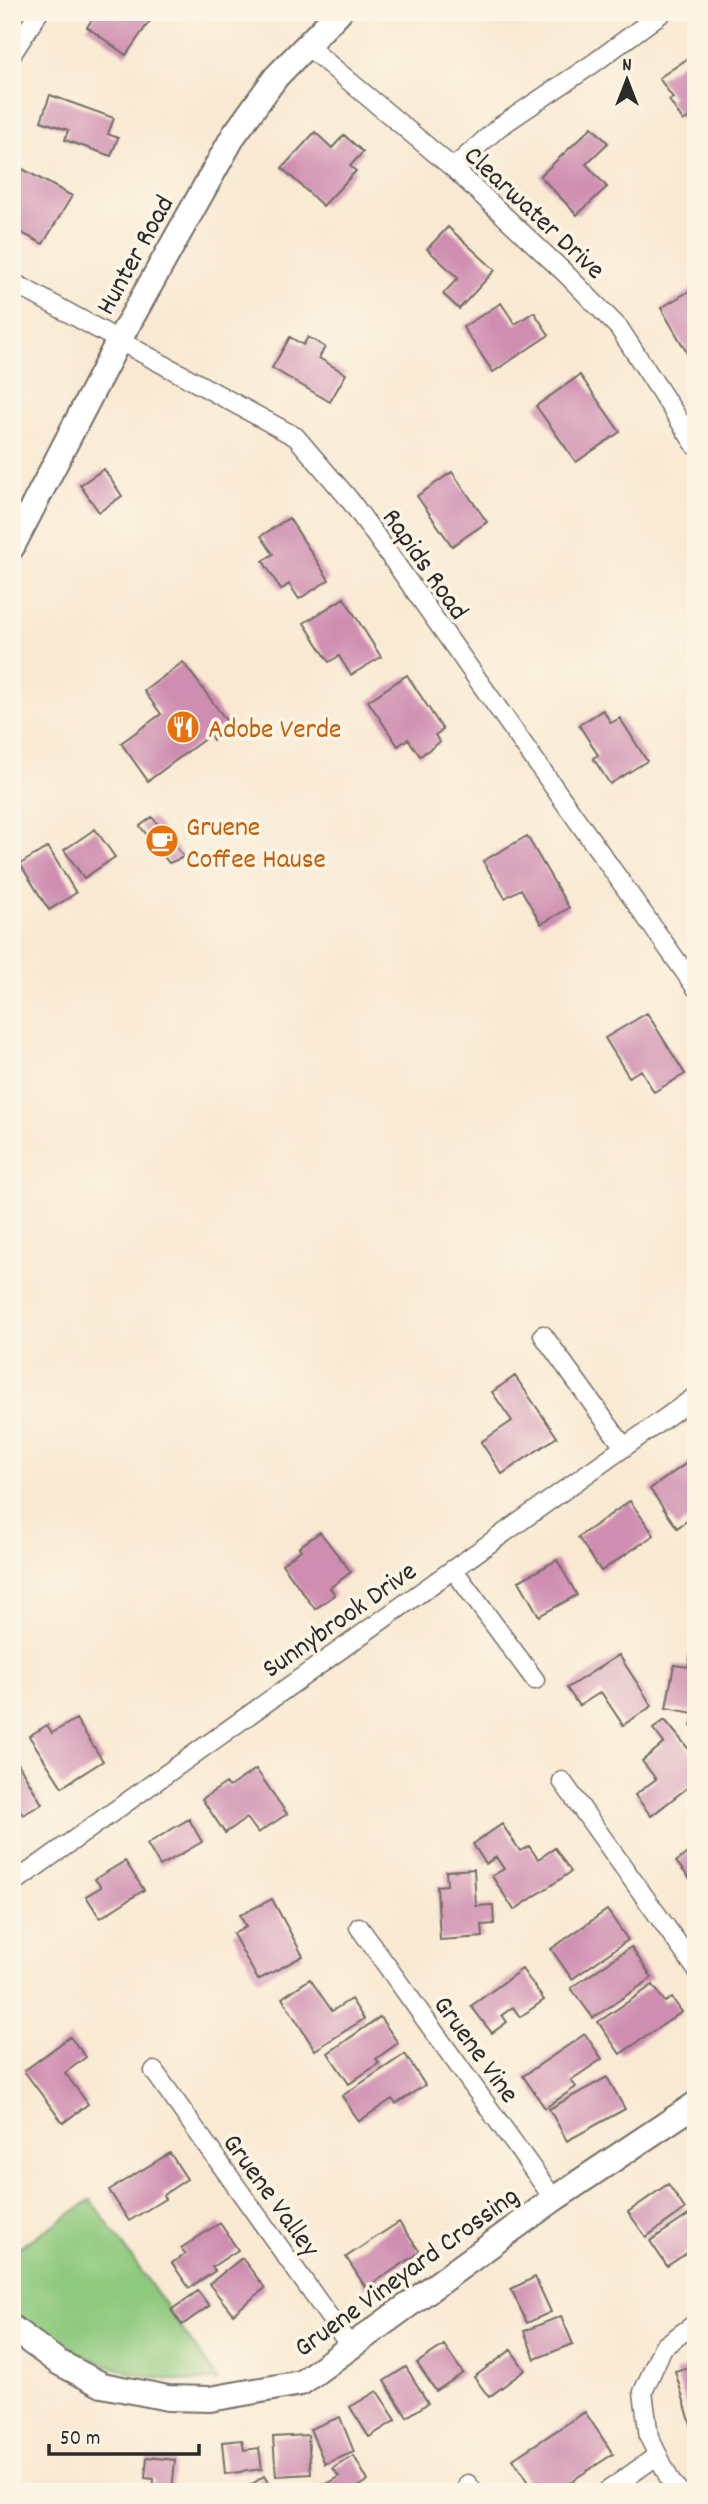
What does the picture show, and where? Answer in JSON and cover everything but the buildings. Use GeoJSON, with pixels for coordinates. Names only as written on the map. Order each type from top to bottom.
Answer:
{"type":"FeatureCollection","features":[{"type":"Feature","properties":{"kind":"street"},"geometry":{"type":"LineString","coordinates":[[12,54],[39,12]]}},
{"type":"Feature","properties":{"kind":"street","name":"Hunter Road"},"geometry":{"type":"LineString","coordinates":[[12,547],[118,342],[234,135],[276,77],[339,12]]}},
{"type":"Feature","properties":{"kind":"street"},"geometry":{"type":"LineString","coordinates":[[453,168],[499,127],[594,63],[663,12]]}},
{"type":"Feature","properties":{"kind":"street","name":"Clearwater Drive"},"geometry":{"type":"LineString","coordinates":[[306,45],[453,168],[565,273],[619,328],[696,446]]}},
{"type":"Feature","properties":{"kind":"street","name":"Rapids Road"},"geometry":{"type":"LineString","coordinates":[[12,282],[296,437],[349,499],[376,536],[696,988]]}},
{"type":"Feature","properties":{"kind":"street"},"geometry":{"type":"LineString","coordinates":[[543,1335],[624,1447]]}},
{"type":"Feature","properties":{"kind":"street","name":"Sunnybrook Drive"},"geometry":{"type":"LineString","coordinates":[[12,1884],[696,1396]]}},
{"type":"Feature","properties":{"kind":"street"},"geometry":{"type":"LineString","coordinates":[[453,1569],[535,1680]]}},
{"type":"Feature","properties":{"kind":"street"},"geometry":{"type":"LineString","coordinates":[[562,1781],[696,1969]]}},
{"type":"Feature","properties":{"kind":"street","name":"Gruene Vine"},"geometry":{"type":"LineString","coordinates":[[359,1927],[554,2199]]}},
{"type":"Feature","properties":{"kind":"street","name":"Gruene Valley"},"geometry":{"type":"LineString","coordinates":[[154,2071],[350,2346]]}},
{"type":"Feature","properties":{"kind":"street","name":"Gruene Vineyard Crossing"},"geometry":{"type":"LineString","coordinates":[[12,2328],[58,2362],[102,2385],[168,2398],[221,2398],[301,2383],[554,2199],[696,2104]]}},
{"type":"Feature","properties":{"kind":"street"},"geometry":{"type":"LineString","coordinates":[[680,2492],[671,2482],[649,2437],[643,2392],[663,2347],[696,2323]]}},
{"type":"Feature","properties":{"kind":"street"},"geometry":{"type":"LineString","coordinates":[[606,2492],[658,2455]]}},
{"type":"Feature","properties":{"kind":"green space"},"geometry":{"type":"Polygon","coordinates":[[[91,2200],[218,2380],[161,2379],[109,2366],[60,2343],[12,2313],[12,2252],[91,2200]]]}},
{"type":"Feature","properties":{"kind":"place","name":"Adobe Verde"},"geometry":{"type":"Point","coordinates":[183,727]}},
{"type":"Feature","properties":{"kind":"place","name":"Gruene Coffee Hause"},"geometry":{"type":"Point","coordinates":[162,841]}}]}
